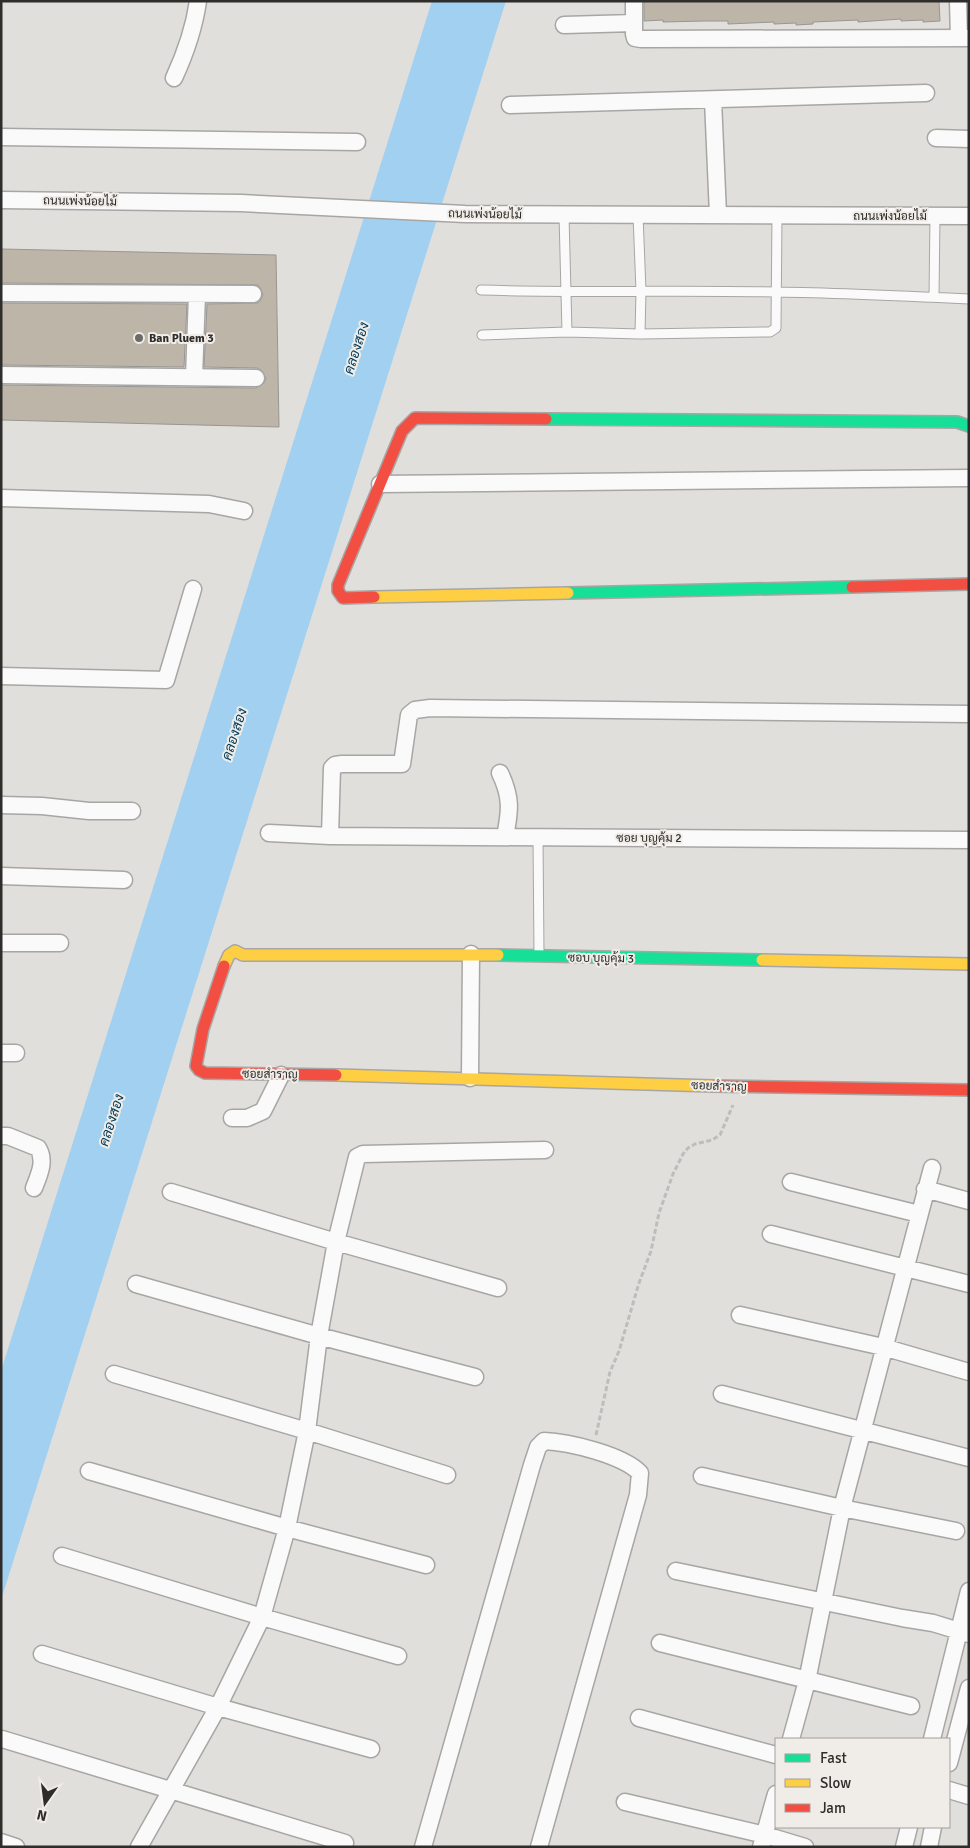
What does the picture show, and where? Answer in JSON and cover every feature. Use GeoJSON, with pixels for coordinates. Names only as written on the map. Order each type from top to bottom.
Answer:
{"type":"FeatureCollection","features":[{"type":"Feature","properties":{"kind":"street"},"geometry":{"type":"LineString","coordinates":[[174,78],[191,40],[198,1]]}},
{"type":"Feature","properties":{"kind":"street"},"geometry":{"type":"LineString","coordinates":[[634,1],[635,38],[640,40],[964,38],[958,1]]}},
{"type":"Feature","properties":{"kind":"street"},"geometry":{"type":"LineString","coordinates":[[564,25],[634,23]]}},
{"type":"Feature","properties":{"kind":"street"},"geometry":{"type":"LineString","coordinates":[[510,105],[926,92]]}},
{"type":"Feature","properties":{"kind":"street"},"geometry":{"type":"LineString","coordinates":[[713,100],[718,215]]}},
{"type":"Feature","properties":{"kind":"street"},"geometry":{"type":"LineString","coordinates":[[1,137],[357,142]]}},
{"type":"Feature","properties":{"kind":"street"},"geometry":{"type":"LineString","coordinates":[[936,138],[969,138]]}},
{"type":"Feature","properties":{"kind":"street","name":"ถนนเพ่งน้อยไม้"},"geometry":{"type":"LineString","coordinates":[[1,200],[241,203],[464,214],[969,216]]}},
{"type":"Feature","properties":{"kind":"street"},"geometry":{"type":"LineString","coordinates":[[1,293],[254,294]]}},
{"type":"Feature","properties":{"kind":"street"},"geometry":{"type":"LineString","coordinates":[[194,377],[197,294]]}},
{"type":"Feature","properties":{"kind":"street"},"geometry":{"type":"LineString","coordinates":[[1,374],[256,378]]}},
{"type":"Feature","properties":{"kind":"street"},"geometry":{"type":"LineString","coordinates":[[969,426],[957,422],[415,418],[402,431],[338,585],[338,592],[344,598],[969,584]]}},
{"type":"Feature","properties":{"kind":"street"},"geometry":{"type":"LineString","coordinates":[[380,484],[969,478]]}},
{"type":"Feature","properties":{"kind":"street"},"geometry":{"type":"LineString","coordinates":[[1,498],[209,504],[244,510]]}},
{"type":"Feature","properties":{"kind":"street"},"geometry":{"type":"LineString","coordinates":[[1,676],[166,680],[193,589]]}},
{"type":"Feature","properties":{"kind":"street"},"geometry":{"type":"LineString","coordinates":[[330,836],[332,768],[335,765],[342,764],[402,764],[409,715],[415,710],[430,708],[969,714]]}},
{"type":"Feature","properties":{"kind":"street"},"geometry":{"type":"LineString","coordinates":[[500,773],[510,799],[510,811],[505,838]]}},
{"type":"Feature","properties":{"kind":"street"},"geometry":{"type":"LineString","coordinates":[[1,805],[42,806],[89,811],[132,811]]}},
{"type":"Feature","properties":{"kind":"street","name":"ซอย บุญคุ้ม 2"},"geometry":{"type":"LineString","coordinates":[[270,832],[330,836],[969,840]]}},
{"type":"Feature","properties":{"kind":"street"},"geometry":{"type":"LineString","coordinates":[[1,876],[124,880]]}},
{"type":"Feature","properties":{"kind":"street"},"geometry":{"type":"LineString","coordinates":[[1,942],[60,943]]}},
{"type":"Feature","properties":{"kind":"street","name":"ซอบ บุญคุ้ม 3"},"geometry":{"type":"LineString","coordinates":[[235,951],[243,955],[470,954],[969,964]]}},
{"type":"Feature","properties":{"kind":"street","name":"ซอยสำราญ"},"geometry":{"type":"LineString","coordinates":[[235,951],[228,956],[210,1005],[196,1064],[198,1070],[205,1073],[470,1078],[739,1087],[969,1090]]}},
{"type":"Feature","properties":{"kind":"street"},"geometry":{"type":"LineString","coordinates":[[470,954],[470,1078]]}},
{"type":"Feature","properties":{"kind":"street"},"geometry":{"type":"LineString","coordinates":[[232,1118],[246,1118],[263,1111],[281,1075]]}},
{"type":"Feature","properties":{"kind":"street"},"geometry":{"type":"LineString","coordinates":[[1,1136],[8,1136],[38,1148],[42,1155],[40,1174],[34,1188]]}},
{"type":"Feature","properties":{"kind":"street"},"geometry":{"type":"LineString","coordinates":[[139,1847],[218,1706],[262,1617],[287,1528],[307,1431],[319,1336],[336,1242],[357,1157],[363,1154],[545,1150]]}},
{"type":"Feature","properties":{"kind":"street"},"geometry":{"type":"LineString","coordinates":[[791,1738],[807,1681],[842,1508],[883,1347],[932,1168]]}},
{"type":"Feature","properties":{"kind":"street"},"geometry":{"type":"LineString","coordinates":[[791,1182],[919,1214]]}},
{"type":"Feature","properties":{"kind":"street"},"geometry":{"type":"LineString","coordinates":[[925,1189],[969,1201]]}},
{"type":"Feature","properties":{"kind":"street"},"geometry":{"type":"LineString","coordinates":[[171,1192],[498,1288]]}},
{"type":"Feature","properties":{"kind":"street"},"geometry":{"type":"LineString","coordinates":[[771,1234],[969,1284]]}},
{"type":"Feature","properties":{"kind":"street"},"geometry":{"type":"LineString","coordinates":[[136,1284],[319,1336],[475,1377]]}},
{"type":"Feature","properties":{"kind":"street"},"geometry":{"type":"LineString","coordinates":[[740,1315],[883,1347],[969,1372]]}},
{"type":"Feature","properties":{"kind":"street"},"geometry":{"type":"LineString","coordinates":[[114,1374],[447,1475]]}},
{"type":"Feature","properties":{"kind":"street"},"geometry":{"type":"LineString","coordinates":[[722,1394],[969,1458]]}},
{"type":"Feature","properties":{"kind":"street"},"geometry":{"type":"LineString","coordinates":[[424,1847],[532,1465],[538,1447],[544,1441],[562,1442],[593,1450],[635,1468],[640,1472],[640,1485],[539,1847]]}},
{"type":"Feature","properties":{"kind":"street"},"geometry":{"type":"LineString","coordinates":[[89,1471],[287,1528],[426,1565]]}},
{"type":"Feature","properties":{"kind":"street"},"geometry":{"type":"LineString","coordinates":[[702,1476],[842,1508],[956,1531]]}},
{"type":"Feature","properties":{"kind":"street"},"geometry":{"type":"LineString","coordinates":[[62,1556],[398,1656]]}},
{"type":"Feature","properties":{"kind":"street"},"geometry":{"type":"LineString","coordinates":[[676,1571],[933,1623],[963,1633]]}},
{"type":"Feature","properties":{"kind":"street"},"geometry":{"type":"LineString","coordinates":[[932,1738],[963,1633],[969,1591]]}},
{"type":"Feature","properties":{"kind":"street"},"geometry":{"type":"LineString","coordinates":[[660,1642],[911,1706]]}},
{"type":"Feature","properties":{"kind":"street"},"geometry":{"type":"LineString","coordinates":[[42,1654],[370,1749]]}},
{"type":"Feature","properties":{"kind":"street"},"geometry":{"type":"LineString","coordinates":[[950,1760],[968,1699]]}},
{"type":"Feature","properties":{"kind":"street"},"geometry":{"type":"LineString","coordinates":[[639,1718],[775,1755]]}},
{"type":"Feature","properties":{"kind":"street"},"geometry":{"type":"LineString","coordinates":[[2,1739],[345,1843]]}},
{"type":"Feature","properties":{"kind":"street"},"geometry":{"type":"LineString","coordinates":[[950,1790],[969,1796]]}},
{"type":"Feature","properties":{"kind":"street"},"geometry":{"type":"LineString","coordinates":[[763,1841],[775,1798]]}},
{"type":"Feature","properties":{"kind":"street"},"geometry":{"type":"LineString","coordinates":[[625,1802],[763,1841],[805,1847]]}},
{"type":"Feature","properties":{"kind":"street"},"geometry":{"type":"LineString","coordinates":[[904,1847],[909,1828]]}},
{"type":"Feature","properties":{"kind":"street"},"geometry":{"type":"LineString","coordinates":[[929,1847],[933,1828]]}},
{"type":"Feature","properties":{"kind":"street"},"geometry":{"type":"LineString","coordinates":[[1,1842],[16,1847]]}},
{"type":"Feature","properties":{"kind":"lane"},"geometry":{"type":"LineString","coordinates":[[564,215],[567,332]]}},
{"type":"Feature","properties":{"kind":"lane"},"geometry":{"type":"LineString","coordinates":[[638,215],[641,291],[640,334]]}},
{"type":"Feature","properties":{"kind":"lane"},"geometry":{"type":"LineString","coordinates":[[482,335],[567,332],[640,334],[773,331],[776,328],[777,215]]}},
{"type":"Feature","properties":{"kind":"lane"},"geometry":{"type":"LineString","coordinates":[[934,298],[935,216]]}},
{"type":"Feature","properties":{"kind":"lane"},"geometry":{"type":"LineString","coordinates":[[481,290],[776,292],[969,299]]}},
{"type":"Feature","properties":{"kind":"lane"},"geometry":{"type":"LineString","coordinates":[[538,838],[538,956]]}},
{"type":"Feature","properties":{"kind":"path"},"geometry":{"type":"LineString","coordinates":[[593,1450],[610,1372],[619,1351],[639,1283],[651,1251],[659,1213],[673,1174],[688,1148],[695,1144],[712,1140],[720,1135],[739,1087]]}},
{"type":"Feature","properties":{"kind":"water","name":"คลองสอง"},"geometry":{"type":"Polygon","coordinates":[[[432,1],[506,1],[1,1600],[1,1371],[432,1]]]}},
{"type":"Feature","properties":{"kind":"building"},"geometry":{"type":"Polygon","coordinates":[[[644,1],[939,1],[940,21],[901,21],[901,19],[858,22],[858,20],[813,22],[813,24],[796,25],[796,23],[774,24],[774,22],[728,24],[728,21],[644,21],[644,1]]]}},
{"type":"Feature","properties":{"kind":"building"},"geometry":{"type":"Polygon","coordinates":[[[1,249],[276,255],[279,427],[1,420],[1,385],[256,388],[264,383],[266,378],[261,370],[257,368],[204,367],[207,304],[258,303],[263,295],[258,285],[1,283],[1,249]]]}},
{"type":"Feature","properties":{"kind":"building"},"geometry":{"type":"Polygon","coordinates":[[[1,303],[187,304],[184,367],[1,365],[1,303]]]}},
{"type":"Feature","properties":{"kind":"traffic: fast"},"geometry":{"type":"LineString","coordinates":[[546,419],[957,422],[969,426]]}},
{"type":"Feature","properties":{"kind":"traffic: fast"},"geometry":{"type":"LineString","coordinates":[[568,593],[852,587]]}},
{"type":"Feature","properties":{"kind":"traffic: fast"},"geometry":{"type":"LineString","coordinates":[[498,955],[762,960]]}},
{"type":"Feature","properties":{"kind":"traffic: slow"},"geometry":{"type":"LineString","coordinates":[[374,597],[568,593]]}},
{"type":"Feature","properties":{"kind":"traffic: slow"},"geometry":{"type":"LineString","coordinates":[[224,966],[229,955],[235,951],[243,955],[498,955]]}},
{"type":"Feature","properties":{"kind":"traffic: slow"},"geometry":{"type":"LineString","coordinates":[[762,960],[969,964]]}},
{"type":"Feature","properties":{"kind":"traffic: slow"},"geometry":{"type":"LineString","coordinates":[[336,1075],[714,1086]]}},
{"type":"Feature","properties":{"kind":"traffic: jam"},"geometry":{"type":"LineString","coordinates":[[374,597],[343,598],[338,591],[338,585],[402,431],[415,418],[546,419]]}},
{"type":"Feature","properties":{"kind":"traffic: jam"},"geometry":{"type":"LineString","coordinates":[[852,587],[969,584]]}},
{"type":"Feature","properties":{"kind":"traffic: jam"},"geometry":{"type":"LineString","coordinates":[[224,966],[203,1029],[196,1066],[199,1070],[205,1073],[336,1075]]}},
{"type":"Feature","properties":{"kind":"traffic: jam"},"geometry":{"type":"LineString","coordinates":[[714,1086],[969,1090]]}},
{"type":"Feature","properties":{"kind":"place","name":"Ban Pluem 3"},"geometry":{"type":"Point","coordinates":[139,338]}}]}
